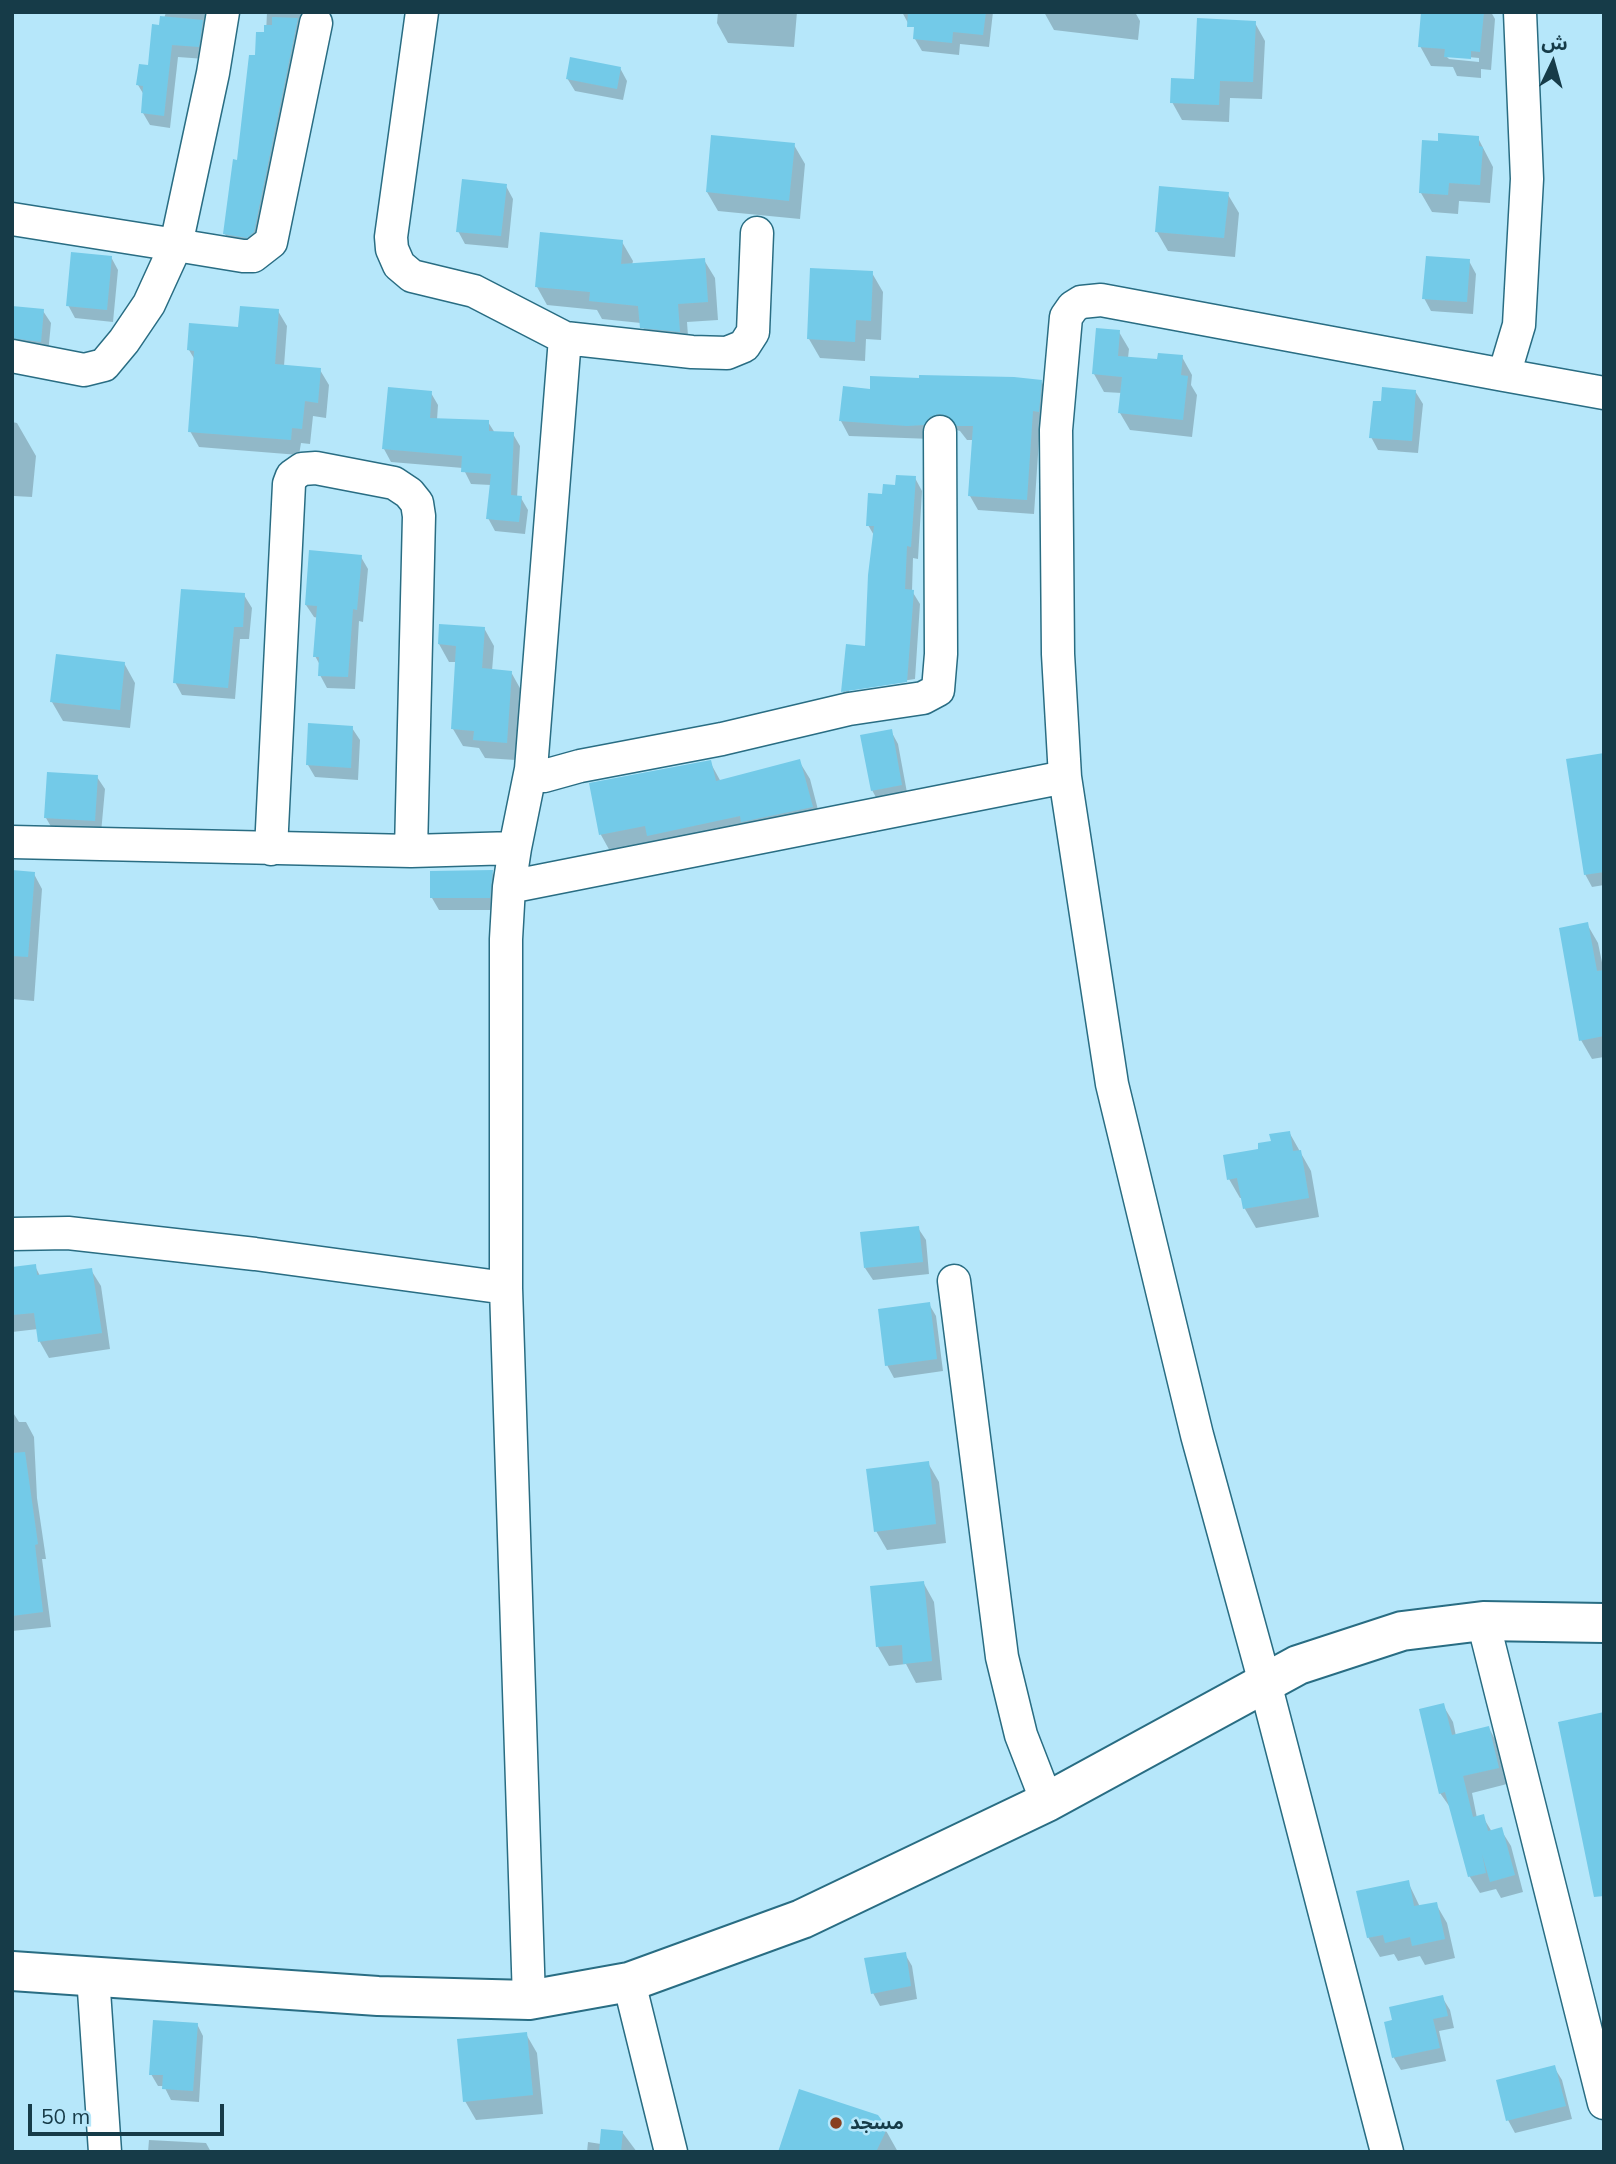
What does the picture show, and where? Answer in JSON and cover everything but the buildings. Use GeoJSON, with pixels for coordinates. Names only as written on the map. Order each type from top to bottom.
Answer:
{"type":"FeatureCollection","features":[{"type":"Feature","properties":{"kind":"main road"},"geometry":{"type":"LineString","coordinates":[[12,1971],[378,1996],[529,2000],[629,1982],[802,1919],[1047,1802],[1298,1665],[1402,1631],[1483,1621],[1604,1623]]}},
{"type":"Feature","properties":{"kind":"street"},"geometry":{"type":"LineString","coordinates":[[12,356],[84,370],[104,365],[149,304],[176,245],[214,73],[223,12]]}},
{"type":"Feature","properties":{"kind":"street"},"geometry":{"type":"LineString","coordinates":[[422,12],[391,237],[398,265],[412,276],[474,291],[565,338],[692,352],[727,353],[744,346],[753,332],[757,233]]}},
{"type":"Feature","properties":{"kind":"street"},"geometry":{"type":"LineString","coordinates":[[1504,375],[1519,324],[1527,179],[1520,12]]}},
{"type":"Feature","properties":{"kind":"street"},"geometry":{"type":"LineString","coordinates":[[12,219],[253,256],[271,242],[316,23]]}},
{"type":"Feature","properties":{"kind":"street"},"geometry":{"type":"LineString","coordinates":[[1387,2152],[1265,1683],[1197,1435],[1112,1084],[1065,777],[1058,654],[1056,429],[1066,317],[1073,306],[1081,302],[1101,300],[1604,393]]}},
{"type":"Feature","properties":{"kind":"street"},"geometry":{"type":"LineString","coordinates":[[529,2000],[506,1288],[506,939],[514,848],[531,769],[565,338]]}},
{"type":"Feature","properties":{"kind":"street"},"geometry":{"type":"LineString","coordinates":[[531,769],[544,776],[849,709],[923,698],[938,690],[942,654],[940,432]]}},
{"type":"Feature","properties":{"kind":"street"},"geometry":{"type":"LineString","coordinates":[[271,849],[289,484],[292,476],[302,469],[316,468],[394,483],[409,492],[416,503],[419,516],[411,851]]}},
{"type":"Feature","properties":{"kind":"street"},"geometry":{"type":"LineString","coordinates":[[509,887],[1065,777]]}},
{"type":"Feature","properties":{"kind":"street"},"geometry":{"type":"LineString","coordinates":[[12,842],[411,851],[514,848]]}},
{"type":"Feature","properties":{"kind":"street"},"geometry":{"type":"LineString","coordinates":[[12,1234],[68,1233],[255,1254],[506,1288]]}},
{"type":"Feature","properties":{"kind":"street"},"geometry":{"type":"LineString","coordinates":[[954,1281],[1002,1657],[1021,1735],[1047,1802]]}},
{"type":"Feature","properties":{"kind":"street"},"geometry":{"type":"LineString","coordinates":[[1483,1621],[1604,2103]]}},
{"type":"Feature","properties":{"kind":"street"},"geometry":{"type":"LineString","coordinates":[[93,1976],[105,2152]]}},
{"type":"Feature","properties":{"kind":"street"},"geometry":{"type":"LineString","coordinates":[[629,1982],[671,2152]]}},
{"type":"Feature","properties":{"kind":"place","name":"مسجد"},"geometry":{"type":"Point","coordinates":[836,2123]}}]}
